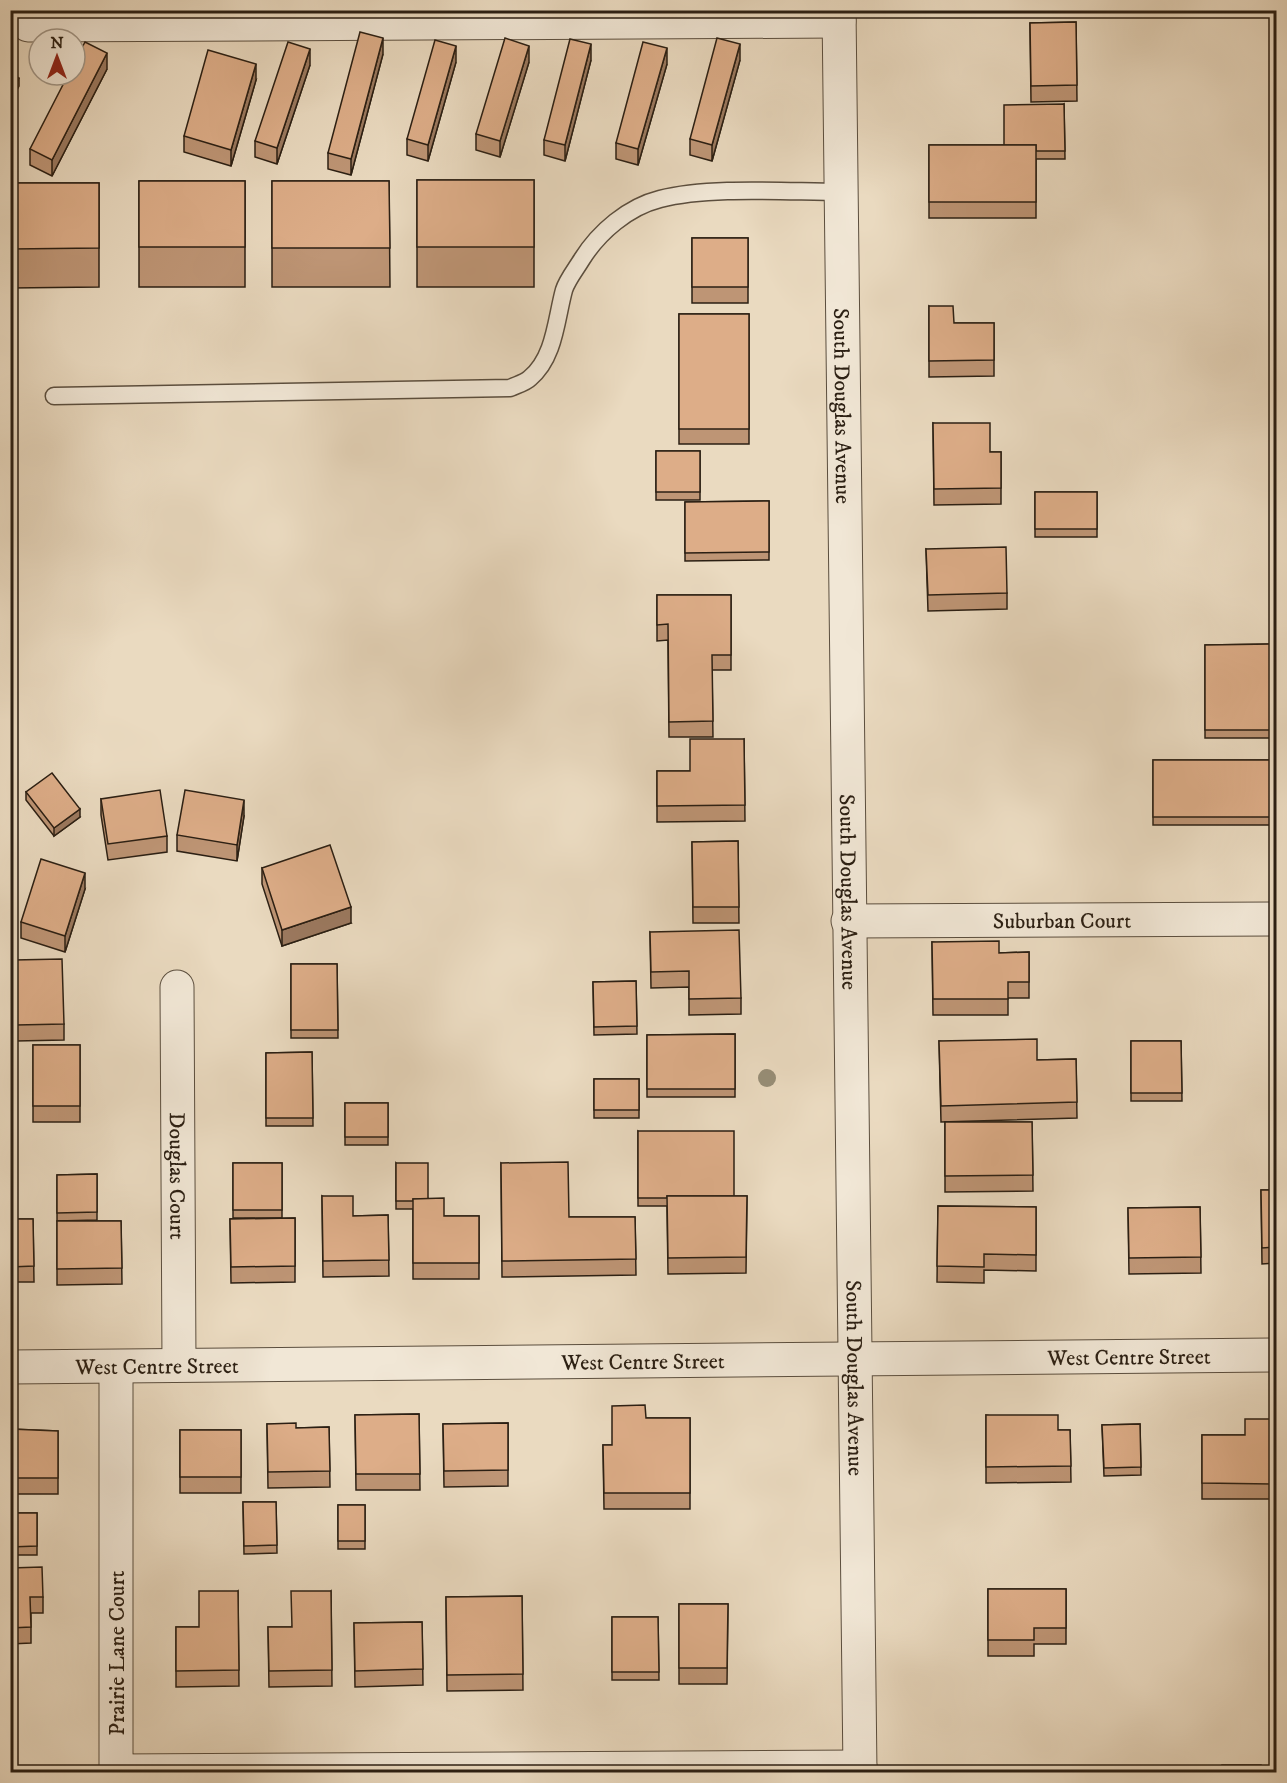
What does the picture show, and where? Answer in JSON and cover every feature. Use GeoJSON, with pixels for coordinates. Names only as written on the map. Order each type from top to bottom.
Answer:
{"type":"FeatureCollection","features":[{"type":"Feature","properties":{"kind":"street"},"geometry":{"type":"LineString","coordinates":[[11,10],[28,25],[839,16]]}},
{"type":"Feature","properties":{"kind":"street","name":"South Douglas Avenue"},"geometry":{"type":"LineString","coordinates":[[839,16],[847,565],[848,921],[856,1359],[860,1770]]}},
{"type":"Feature","properties":{"kind":"street","name":"Suburban Court"},"geometry":{"type":"LineString","coordinates":[[848,921],[1276,919]]}},
{"type":"Feature","properties":{"kind":"street","name":"Douglas Court"},"geometry":{"type":"LineString","coordinates":[[177,987],[179,1364]]}},
{"type":"Feature","properties":{"kind":"street","name":"West Centre Street"},"geometry":{"type":"LineString","coordinates":[[10,1367],[1276,1355]]}},
{"type":"Feature","properties":{"kind":"street","name":"Prairie Lane Court"},"geometry":{"type":"LineString","coordinates":[[116,1367],[116,1772],[860,1770]]}},
{"type":"Feature","properties":{"kind":"lane"},"geometry":{"type":"LineString","coordinates":[[54,396],[510,388],[530,379],[544,358],[557,329],[564,288],[606,228],[658,200],[697,194],[841,192]]}},
{"type":"Feature","properties":{"kind":"building"},"geometry":{"type":"Polygon","coordinates":[[[1076,22],[1077,85],[1031,86],[1030,23],[1076,22]]]}},
{"type":"Feature","properties":{"kind":"building"},"geometry":{"type":"Polygon","coordinates":[[[360,32],[383,38],[351,159],[328,153],[360,32]]]}},
{"type":"Feature","properties":{"kind":"building"},"geometry":{"type":"Polygon","coordinates":[[[505,38],[529,46],[500,141],[476,134],[505,38]]]}},
{"type":"Feature","properties":{"kind":"building"},"geometry":{"type":"Polygon","coordinates":[[[717,38],[740,44],[712,145],[690,139],[717,38]]]}},
{"type":"Feature","properties":{"kind":"building"},"geometry":{"type":"Polygon","coordinates":[[[570,39],[591,44],[565,145],[544,140],[570,39]]]}},
{"type":"Feature","properties":{"kind":"building"},"geometry":{"type":"Polygon","coordinates":[[[435,40],[456,46],[428,145],[407,139],[435,40]]]}},
{"type":"Feature","properties":{"kind":"building"},"geometry":{"type":"Polygon","coordinates":[[[288,42],[310,49],[277,148],[255,141],[288,42]]]}},
{"type":"Feature","properties":{"kind":"building"},"geometry":{"type":"Polygon","coordinates":[[[643,42],[667,48],[638,149],[616,143],[643,42]]]}},
{"type":"Feature","properties":{"kind":"building"},"geometry":{"type":"Polygon","coordinates":[[[87,43],[107,53],[52,160],[30,149],[62,87],[87,87],[87,43]]]}},
{"type":"Feature","properties":{"kind":"building"},"geometry":{"type":"Polygon","coordinates":[[[208,50],[256,64],[231,150],[184,136],[208,50]]]}},
{"type":"Feature","properties":{"kind":"building"},"geometry":{"type":"Polygon","coordinates":[[[10,73],[19,78],[10,95],[10,73]]]}},
{"type":"Feature","properties":{"kind":"building"},"geometry":{"type":"Polygon","coordinates":[[[1064,104],[1065,151],[1036,151],[1036,145],[1004,145],[1004,105],[1064,104]]]}},
{"type":"Feature","properties":{"kind":"building"},"geometry":{"type":"Polygon","coordinates":[[[929,145],[1036,145],[1036,202],[929,202],[929,145]]]}},
{"type":"Feature","properties":{"kind":"building"},"geometry":{"type":"Polygon","coordinates":[[[417,180],[534,180],[534,247],[417,247],[417,180]]]}},
{"type":"Feature","properties":{"kind":"building"},"geometry":{"type":"Polygon","coordinates":[[[139,181],[245,181],[245,247],[139,247],[139,181]]]}},
{"type":"Feature","properties":{"kind":"building"},"geometry":{"type":"Polygon","coordinates":[[[272,181],[389,181],[390,248],[272,248],[272,181]]]}},
{"type":"Feature","properties":{"kind":"building"},"geometry":{"type":"Polygon","coordinates":[[[10,183],[99,183],[99,248],[10,249],[10,183]]]}},
{"type":"Feature","properties":{"kind":"building"},"geometry":{"type":"Polygon","coordinates":[[[692,238],[748,238],[748,287],[692,287],[692,238]]]}},
{"type":"Feature","properties":{"kind":"building"},"geometry":{"type":"Polygon","coordinates":[[[929,306],[953,306],[954,323],[994,323],[994,360],[929,361],[929,306]]]}},
{"type":"Feature","properties":{"kind":"building"},"geometry":{"type":"Polygon","coordinates":[[[679,314],[749,314],[749,429],[679,429],[679,314]]]}},
{"type":"Feature","properties":{"kind":"building"},"geometry":{"type":"Polygon","coordinates":[[[933,423],[990,423],[990,452],[1001,452],[1001,488],[934,489],[933,423]]]}},
{"type":"Feature","properties":{"kind":"building"},"geometry":{"type":"Polygon","coordinates":[[[656,451],[700,451],[700,492],[656,492],[656,451]]]}},
{"type":"Feature","properties":{"kind":"building"},"geometry":{"type":"Polygon","coordinates":[[[1035,492],[1097,492],[1097,529],[1035,529],[1035,492]]]}},
{"type":"Feature","properties":{"kind":"building"},"geometry":{"type":"Polygon","coordinates":[[[769,501],[769,552],[685,553],[685,502],[769,501]]]}},
{"type":"Feature","properties":{"kind":"building"},"geometry":{"type":"Polygon","coordinates":[[[1006,547],[1007,593],[928,595],[926,549],[1006,547]]]}},
{"type":"Feature","properties":{"kind":"building"},"geometry":{"type":"Polygon","coordinates":[[[657,595],[731,595],[731,655],[712,655],[713,721],[669,722],[668,624],[657,625],[657,595]]]}},
{"type":"Feature","properties":{"kind":"building"},"geometry":{"type":"Polygon","coordinates":[[[1276,644],[1276,730],[1205,730],[1205,645],[1276,644]]]}},
{"type":"Feature","properties":{"kind":"building"},"geometry":{"type":"Polygon","coordinates":[[[690,739],[744,739],[745,805],[657,806],[657,771],[690,771],[690,739]]]}},
{"type":"Feature","properties":{"kind":"building"},"geometry":{"type":"Polygon","coordinates":[[[1153,760],[1276,760],[1276,817],[1153,817],[1153,760]]]}},
{"type":"Feature","properties":{"kind":"building"},"geometry":{"type":"Polygon","coordinates":[[[52,773],[80,809],[54,828],[26,792],[52,773]]]}},
{"type":"Feature","properties":{"kind":"building"},"geometry":{"type":"Polygon","coordinates":[[[160,790],[167,836],[108,844],[101,799],[160,790]]]}},
{"type":"Feature","properties":{"kind":"building"},"geometry":{"type":"Polygon","coordinates":[[[185,790],[244,800],[237,845],[177,835],[185,790]]]}},
{"type":"Feature","properties":{"kind":"building"},"geometry":{"type":"Polygon","coordinates":[[[738,841],[739,907],[693,907],[692,842],[738,841]]]}},
{"type":"Feature","properties":{"kind":"building"},"geometry":{"type":"Polygon","coordinates":[[[330,845],[351,907],[282,930],[262,868],[330,845]]]}},
{"type":"Feature","properties":{"kind":"building"},"geometry":{"type":"Polygon","coordinates":[[[41,859],[85,873],[65,936],[21,922],[41,859]]]}},
{"type":"Feature","properties":{"kind":"building"},"geometry":{"type":"Polygon","coordinates":[[[739,930],[741,998],[689,999],[689,971],[651,972],[650,932],[739,930]]]}},
{"type":"Feature","properties":{"kind":"building"},"geometry":{"type":"Polygon","coordinates":[[[999,941],[999,953],[1029,952],[1029,982],[1008,982],[1008,999],[933,999],[932,942],[999,941]]]}},
{"type":"Feature","properties":{"kind":"building"},"geometry":{"type":"Polygon","coordinates":[[[62,959],[64,1024],[16,1025],[14,960],[62,959]]]}},
{"type":"Feature","properties":{"kind":"building"},"geometry":{"type":"Polygon","coordinates":[[[291,964],[337,964],[338,1030],[291,1030],[291,964]]]}},
{"type":"Feature","properties":{"kind":"building"},"geometry":{"type":"Polygon","coordinates":[[[636,981],[637,1026],[594,1027],[593,982],[636,981]]]}},
{"type":"Feature","properties":{"kind":"building"},"geometry":{"type":"Polygon","coordinates":[[[735,1034],[735,1089],[647,1089],[647,1035],[735,1034]]]}},
{"type":"Feature","properties":{"kind":"building"},"geometry":{"type":"Polygon","coordinates":[[[1037,1039],[1037,1060],[1076,1059],[1077,1102],[941,1106],[939,1041],[1037,1039]]]}},
{"type":"Feature","properties":{"kind":"building"},"geometry":{"type":"Polygon","coordinates":[[[1131,1041],[1181,1041],[1182,1093],[1131,1093],[1131,1041]]]}},
{"type":"Feature","properties":{"kind":"building"},"geometry":{"type":"Polygon","coordinates":[[[33,1045],[80,1045],[80,1106],[33,1106],[33,1045]]]}},
{"type":"Feature","properties":{"kind":"building"},"geometry":{"type":"Polygon","coordinates":[[[312,1052],[313,1118],[266,1118],[266,1053],[312,1052]]]}},
{"type":"Feature","properties":{"kind":"building"},"geometry":{"type":"Polygon","coordinates":[[[594,1079],[639,1079],[639,1110],[594,1110],[594,1079]]]}},
{"type":"Feature","properties":{"kind":"building"},"geometry":{"type":"Polygon","coordinates":[[[345,1103],[388,1103],[388,1137],[345,1137],[345,1103]]]}},
{"type":"Feature","properties":{"kind":"building"},"geometry":{"type":"Polygon","coordinates":[[[945,1122],[1032,1122],[1033,1175],[945,1176],[945,1122]]]}},
{"type":"Feature","properties":{"kind":"building"},"geometry":{"type":"Polygon","coordinates":[[[638,1131],[734,1131],[734,1196],[638,1198],[638,1131]]]}},
{"type":"Feature","properties":{"kind":"building"},"geometry":{"type":"Polygon","coordinates":[[[568,1162],[569,1217],[635,1217],[636,1259],[502,1261],[501,1163],[568,1162]]]}},
{"type":"Feature","properties":{"kind":"building"},"geometry":{"type":"Polygon","coordinates":[[[233,1163],[282,1163],[282,1210],[233,1210],[233,1163]]]}},
{"type":"Feature","properties":{"kind":"building"},"geometry":{"type":"Polygon","coordinates":[[[396,1163],[428,1163],[428,1199],[396,1201],[396,1163]]]}},
{"type":"Feature","properties":{"kind":"building"},"geometry":{"type":"Polygon","coordinates":[[[97,1174],[97,1212],[57,1213],[57,1175],[97,1174]]]}},
{"type":"Feature","properties":{"kind":"building"},"geometry":{"type":"Polygon","coordinates":[[[1261,1190],[1276,1190],[1276,1247],[1262,1248],[1261,1190]]]}},
{"type":"Feature","properties":{"kind":"building"},"geometry":{"type":"Polygon","coordinates":[[[322,1196],[353,1196],[353,1216],[388,1215],[389,1260],[323,1261],[322,1196]]]}},
{"type":"Feature","properties":{"kind":"building"},"geometry":{"type":"Polygon","coordinates":[[[667,1196],[747,1196],[746,1257],[668,1258],[667,1196]]]}},
{"type":"Feature","properties":{"kind":"building"},"geometry":{"type":"Polygon","coordinates":[[[444,1198],[444,1216],[479,1216],[479,1263],[413,1263],[413,1199],[444,1198]]]}},
{"type":"Feature","properties":{"kind":"building"},"geometry":{"type":"Polygon","coordinates":[[[938,1206],[1036,1207],[1036,1255],[984,1254],[984,1267],[937,1266],[938,1206]]]}},
{"type":"Feature","properties":{"kind":"building"},"geometry":{"type":"Polygon","coordinates":[[[1200,1207],[1201,1257],[1129,1258],[1128,1208],[1200,1207]]]}},
{"type":"Feature","properties":{"kind":"building"},"geometry":{"type":"Polygon","coordinates":[[[295,1218],[295,1266],[231,1267],[230,1219],[295,1218]]]}},
{"type":"Feature","properties":{"kind":"building"},"geometry":{"type":"Polygon","coordinates":[[[10,1219],[33,1219],[34,1266],[10,1267],[10,1219]]]}},
{"type":"Feature","properties":{"kind":"building"},"geometry":{"type":"Polygon","coordinates":[[[57,1221],[121,1221],[122,1268],[57,1269],[57,1221]]]}},
{"type":"Feature","properties":{"kind":"building"},"geometry":{"type":"Polygon","coordinates":[[[645,1405],[646,1418],[690,1418],[690,1493],[604,1493],[603,1445],[612,1445],[612,1406],[645,1405]]]}},
{"type":"Feature","properties":{"kind":"building"},"geometry":{"type":"Polygon","coordinates":[[[419,1414],[420,1474],[356,1474],[355,1415],[419,1414]]]}},
{"type":"Feature","properties":{"kind":"building"},"geometry":{"type":"Polygon","coordinates":[[[986,1415],[1058,1415],[1058,1430],[1070,1430],[1071,1466],[986,1467],[986,1415]]]}},
{"type":"Feature","properties":{"kind":"building"},"geometry":{"type":"Polygon","coordinates":[[[1245,1419],[1275,1419],[1275,1484],[1202,1483],[1202,1435],[1245,1435],[1245,1419]]]}},
{"type":"Feature","properties":{"kind":"building"},"geometry":{"type":"Polygon","coordinates":[[[296,1423],[296,1428],[329,1427],[330,1471],[268,1472],[267,1424],[296,1423]]]}},
{"type":"Feature","properties":{"kind":"building"},"geometry":{"type":"Polygon","coordinates":[[[508,1423],[508,1470],[444,1471],[443,1424],[508,1423]]]}},
{"type":"Feature","properties":{"kind":"building"},"geometry":{"type":"Polygon","coordinates":[[[1140,1424],[1141,1467],[1104,1468],[1102,1425],[1140,1424]]]}},
{"type":"Feature","properties":{"kind":"building"},"geometry":{"type":"Polygon","coordinates":[[[10,1429],[58,1431],[58,1478],[10,1478],[10,1429]]]}},
{"type":"Feature","properties":{"kind":"building"},"geometry":{"type":"Polygon","coordinates":[[[180,1430],[241,1430],[241,1477],[180,1477],[180,1430]]]}},
{"type":"Feature","properties":{"kind":"building"},"geometry":{"type":"Polygon","coordinates":[[[243,1502],[276,1502],[277,1545],[244,1546],[243,1502]]]}},
{"type":"Feature","properties":{"kind":"building"},"geometry":{"type":"Polygon","coordinates":[[[338,1505],[365,1505],[365,1541],[338,1541],[338,1505]]]}},
{"type":"Feature","properties":{"kind":"building"},"geometry":{"type":"Polygon","coordinates":[[[10,1513],[37,1513],[37,1546],[10,1547],[10,1513]]]}},
{"type":"Feature","properties":{"kind":"building"},"geometry":{"type":"Polygon","coordinates":[[[42,1567],[43,1597],[30,1597],[31,1627],[10,1628],[10,1568],[42,1567]]]}},
{"type":"Feature","properties":{"kind":"building"},"geometry":{"type":"Polygon","coordinates":[[[988,1589],[1066,1589],[1066,1628],[1034,1628],[1034,1640],[988,1640],[988,1589]]]}},
{"type":"Feature","properties":{"kind":"building"},"geometry":{"type":"Polygon","coordinates":[[[199,1591],[238,1591],[239,1670],[176,1671],[176,1627],[199,1627],[199,1591]]]}},
{"type":"Feature","properties":{"kind":"building"},"geometry":{"type":"Polygon","coordinates":[[[291,1591],[331,1591],[332,1670],[269,1671],[268,1627],[292,1627],[291,1591]]]}},
{"type":"Feature","properties":{"kind":"building"},"geometry":{"type":"Polygon","coordinates":[[[522,1596],[523,1674],[447,1675],[446,1597],[522,1596]]]}},
{"type":"Feature","properties":{"kind":"building"},"geometry":{"type":"Polygon","coordinates":[[[679,1604],[728,1604],[727,1668],[679,1668],[679,1604]]]}},
{"type":"Feature","properties":{"kind":"building"},"geometry":{"type":"Polygon","coordinates":[[[612,1617],[658,1617],[659,1672],[612,1672],[612,1617]]]}},
{"type":"Feature","properties":{"kind":"building"},"geometry":{"type":"Polygon","coordinates":[[[422,1622],[423,1669],[355,1671],[354,1623],[422,1622]]]}},
{"type":"Feature","properties":{"kind":"building"},"geometry":{"type":"Polygon","coordinates":[[[10,1654],[13,1654],[12,1717],[10,1717],[10,1654]]]}},
{"type":"Feature","properties":{"kind":"building"},"geometry":{"type":"Polygon","coordinates":[[[1222,1765],[1261,1765],[1261,1773],[1222,1773],[1222,1765]]]}}]}
